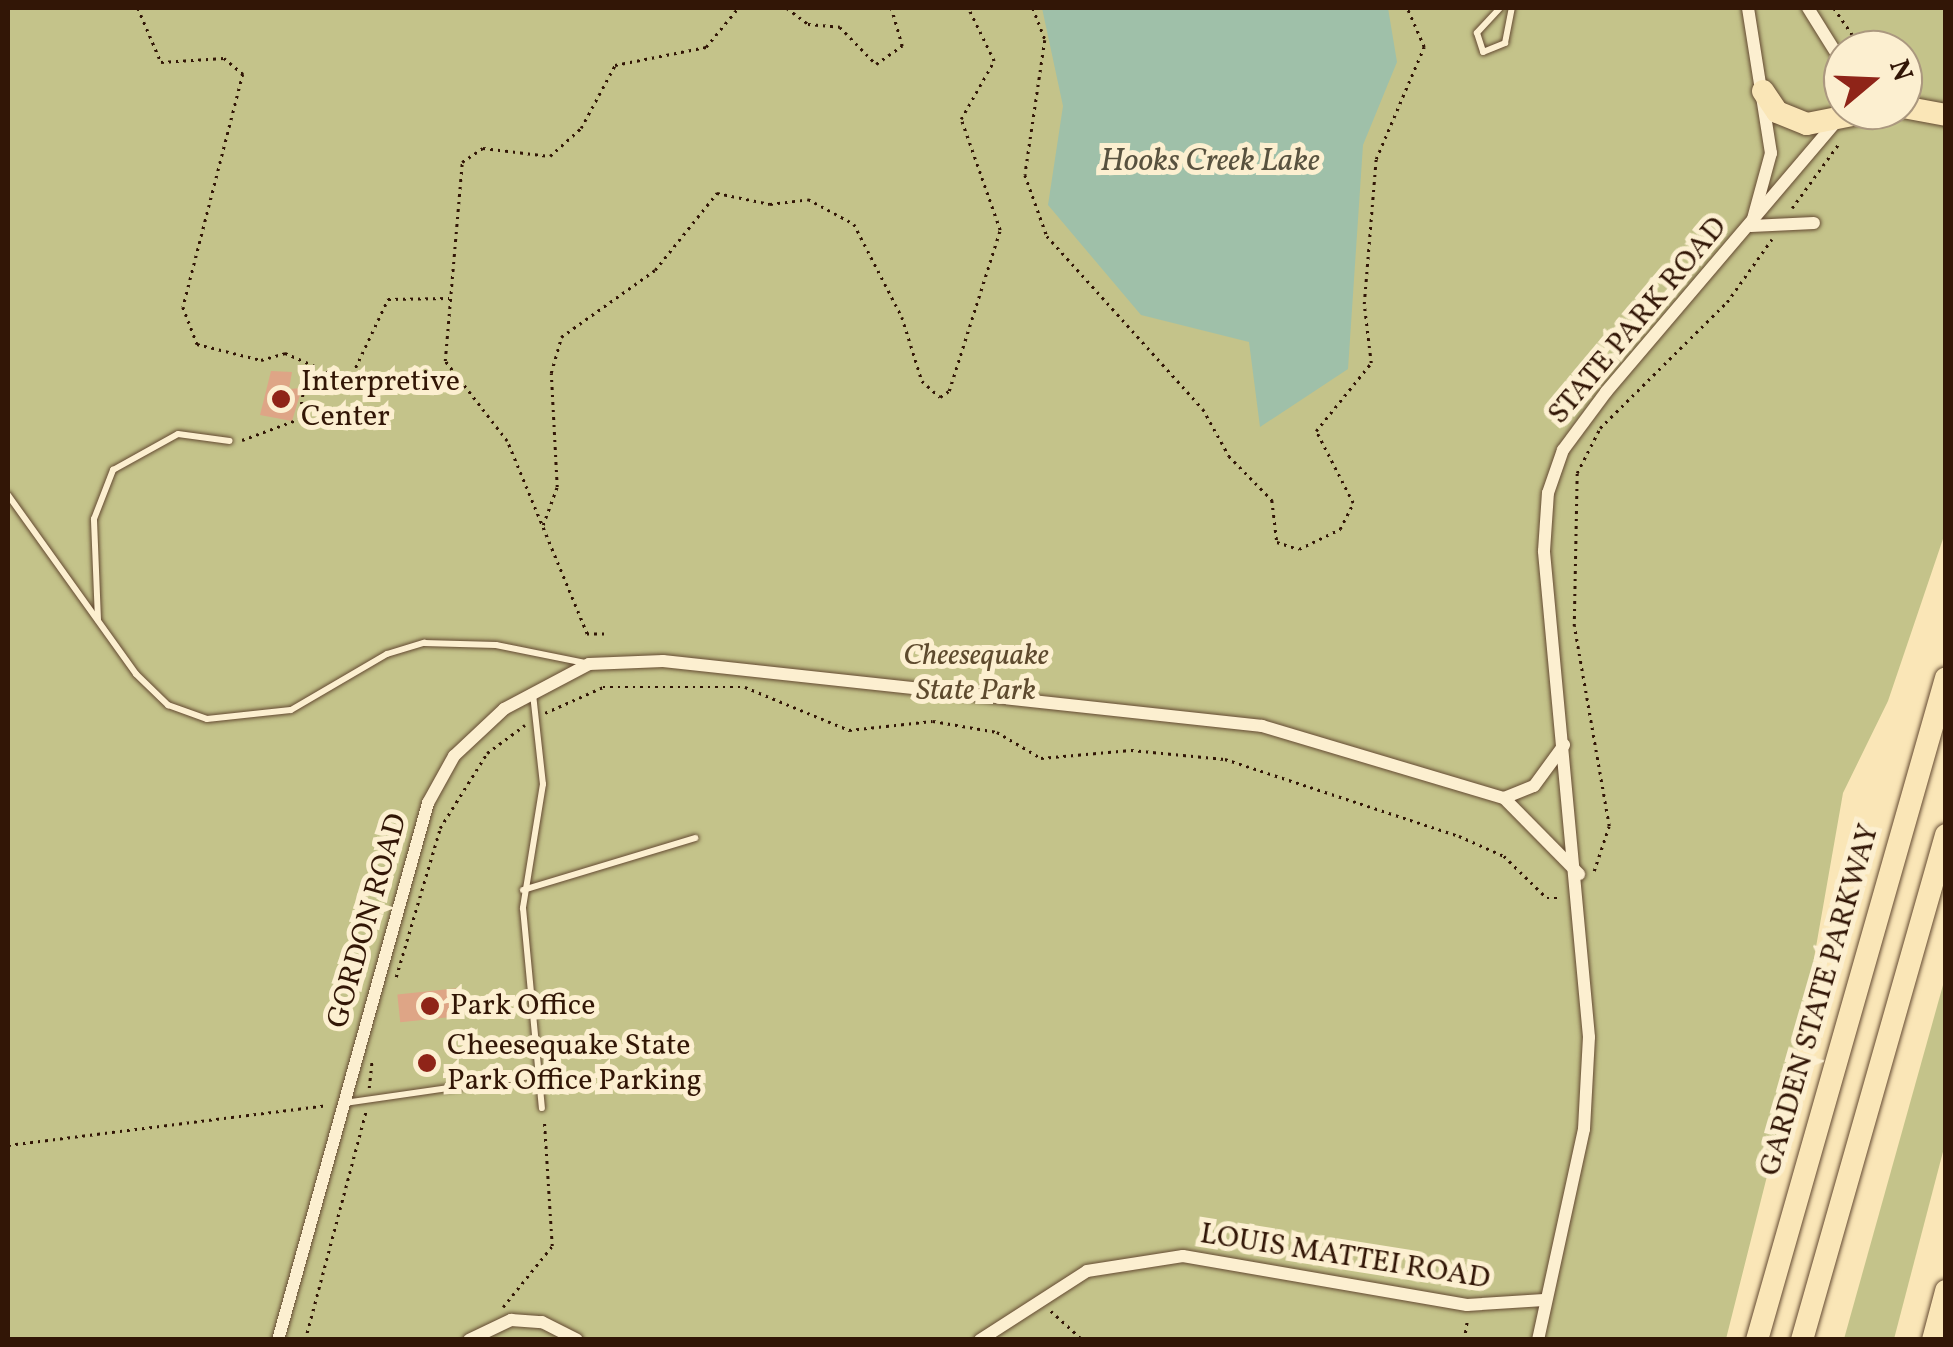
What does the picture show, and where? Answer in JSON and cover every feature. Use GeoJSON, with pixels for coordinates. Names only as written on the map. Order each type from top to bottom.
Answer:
{"type":"FeatureCollection","features":[{"type":"Feature","properties":{"kind":"highway"},"geometry":{"type":"LineString","coordinates":[[1763,91],[1786,118],[1823,119]]}},
{"type":"Feature","properties":{"kind":"highway","name":"GARDEN STATE PARKWAY"},"geometry":{"type":"LineString","coordinates":[[1757,1340],[1946,678]]}},
{"type":"Feature","properties":{"kind":"highway"},"geometry":{"type":"LineString","coordinates":[[1802,1340],[1946,834]]}},
{"type":"Feature","properties":{"kind":"highway"},"geometry":{"type":"LineString","coordinates":[[1933,1340],[1946,1290]]}},
{"type":"Feature","properties":{"kind":"street","name":"STATE PARK ROAD"},"geometry":{"type":"LineString","coordinates":[[1748,8],[1771,152],[1751,226]]}},
{"type":"Feature","properties":{"kind":"street"},"geometry":{"type":"LineString","coordinates":[[1808,8],[1823,32]]}},
{"type":"Feature","properties":{"kind":"street","name":"STATE PARK ROAD"},"geometry":{"type":"LineString","coordinates":[[1538,1340],[1584,1129],[1589,972],[1584,875],[1564,745],[1544,551],[1554,477],[1606,392],[1834,130]]}},
{"type":"Feature","properties":{"kind":"street"},"geometry":{"type":"LineString","coordinates":[[1751,226],[1814,223]]}},
{"type":"Feature","properties":{"kind":"street","name":"GORDON ROAD"},"geometry":{"type":"LineString","coordinates":[[278,1340],[428,803],[454,756],[533,692],[589,664],[726,668],[1262,726],[1504,798]]}},
{"type":"Feature","properties":{"kind":"street"},"geometry":{"type":"LineString","coordinates":[[1564,745],[1534,786],[1504,798],[1584,875]]}},
{"type":"Feature","properties":{"kind":"street","name":"LOUIS MATTEI ROAD"},"geometry":{"type":"LineString","coordinates":[[980,1340],[1034,1298],[1088,1271],[1183,1256],[1467,1306],[1544,1300]]}},
{"type":"Feature","properties":{"kind":"street"},"geometry":{"type":"LineString","coordinates":[[470,1340],[498,1323],[542,1322],[577,1340]]}},
{"type":"Feature","properties":{"kind":"lane"},"geometry":{"type":"LineString","coordinates":[[1500,8],[1477,33],[1483,52],[1505,43],[1512,8]]}},
{"type":"Feature","properties":{"kind":"lane"},"geometry":{"type":"LineString","coordinates":[[98,620],[94,519],[113,470],[178,434],[230,441]]}},
{"type":"Feature","properties":{"kind":"lane"},"geometry":{"type":"LineString","coordinates":[[8,495],[98,620],[168,704],[206,719],[291,710],[387,654],[424,643],[496,644],[589,664]]}},
{"type":"Feature","properties":{"kind":"lane"},"geometry":{"type":"LineString","coordinates":[[533,692],[542,784],[523,890],[542,1108]]}},
{"type":"Feature","properties":{"kind":"lane"},"geometry":{"type":"LineString","coordinates":[[523,890],[695,838]]}},
{"type":"Feature","properties":{"kind":"lane"},"geometry":{"type":"LineString","coordinates":[[343,1103],[538,1075]]}},
{"type":"Feature","properties":{"kind":"path"},"geometry":{"type":"LineString","coordinates":[[138,8],[162,62],[224,58],[243,74],[198,236],[184,326],[205,351],[261,360],[286,353],[353,379],[388,298],[450,298]]}},
{"type":"Feature","properties":{"kind":"path"},"geometry":{"type":"LineString","coordinates":[[604,634],[588,634],[506,441],[446,361],[464,156],[557,152],[582,128],[614,65],[706,47],[738,8]]}},
{"type":"Feature","properties":{"kind":"path"},"geometry":{"type":"LineString","coordinates":[[787,8],[808,24],[840,27],[876,64],[902,46],[891,8]]}},
{"type":"Feature","properties":{"kind":"path"},"geometry":{"type":"LineString","coordinates":[[543,525],[558,487],[551,373],[561,336],[655,270],[717,193],[770,204],[808,200],[854,224],[902,316],[922,381],[940,397],[949,391],[1000,230],[960,119],[994,61],[968,8]]}},
{"type":"Feature","properties":{"kind":"path"},"geometry":{"type":"LineString","coordinates":[[1034,8],[1044,40],[1025,175],[1047,236],[1203,409],[1229,456],[1272,500],[1277,542],[1299,549],[1340,529],[1353,504],[1316,432],[1371,363],[1364,304],[1376,159],[1424,47],[1407,8]]}},
{"type":"Feature","properties":{"kind":"path"},"geometry":{"type":"LineString","coordinates":[[1834,8],[1849,30]]}},
{"type":"Feature","properties":{"kind":"path"},"geometry":{"type":"LineString","coordinates":[[1786,218],[1837,130]]}},
{"type":"Feature","properties":{"kind":"path"},"geometry":{"type":"LineString","coordinates":[[1584,875],[1610,826],[1574,626],[1577,473],[1600,428],[1727,302],[1779,228]]}},
{"type":"Feature","properties":{"kind":"path"},"geometry":{"type":"LineString","coordinates":[[230,441],[299,418],[307,364]]}},
{"type":"Feature","properties":{"kind":"path"},"geometry":{"type":"LineString","coordinates":[[393,982],[456,796],[487,753],[533,720],[603,686],[744,687],[849,730],[933,721],[998,732],[1041,758],[1131,750],[1225,758],[1460,836],[1514,863],[1547,898],[1568,895]]}},
{"type":"Feature","properties":{"kind":"path"},"geometry":{"type":"LineString","coordinates":[[305,1340],[367,1100],[374,1044]]}},
{"type":"Feature","properties":{"kind":"path"},"geometry":{"type":"LineString","coordinates":[[8,1146],[343,1103]]}},
{"type":"Feature","properties":{"kind":"path"},"geometry":{"type":"LineString","coordinates":[[498,1323],[552,1246],[542,1108]]}},
{"type":"Feature","properties":{"kind":"path"},"geometry":{"type":"LineString","coordinates":[[1034,1298],[1083,1340]]}},
{"type":"Feature","properties":{"kind":"path"},"geometry":{"type":"LineString","coordinates":[[1464,1340],[1467,1306]]}},
{"type":"Feature","properties":{"kind":"green space","name":"Cheesequake State Park"},"geometry":{"type":"Polygon","coordinates":[[[8,8],[1945,8],[1945,533],[1888,701],[1843,793],[1796,1061],[1726,1339],[8,1340],[8,8]]]}},
{"type":"Feature","properties":{"kind":"green space"},"geometry":{"type":"Polygon","coordinates":[[[1945,978],[1945,1144],[1894,1339],[1844,1339],[1945,978]]]}},
{"type":"Feature","properties":{"kind":"water","name":"Hooks Creek Lake"},"geometry":{"type":"Polygon","coordinates":[[[1042,8],[1388,8],[1397,62],[1363,145],[1348,369],[1260,427],[1249,342],[1141,315],[1048,205],[1063,106],[1042,8]]]}},
{"type":"Feature","properties":{"kind":"building","name":"Interpretive Center"},"geometry":{"type":"Polygon","coordinates":[[[271,371],[292,372],[289,389],[302,388],[292,421],[260,415],[271,371]]]}},
{"type":"Feature","properties":{"kind":"building","name":"Park Office"},"geometry":{"type":"Polygon","coordinates":[[[459,988],[462,1016],[400,1022],[397,994],[459,988]]]}},
{"type":"Feature","properties":{"kind":"place","name":"Interpretive Center"},"geometry":{"type":"Point","coordinates":[281,399]}},
{"type":"Feature","properties":{"kind":"place","name":"Park Office"},"geometry":{"type":"Point","coordinates":[430,1006]}},
{"type":"Feature","properties":{"kind":"place","name":"Cheesequake State Park Office Parking"},"geometry":{"type":"Point","coordinates":[427,1063]}}]}
